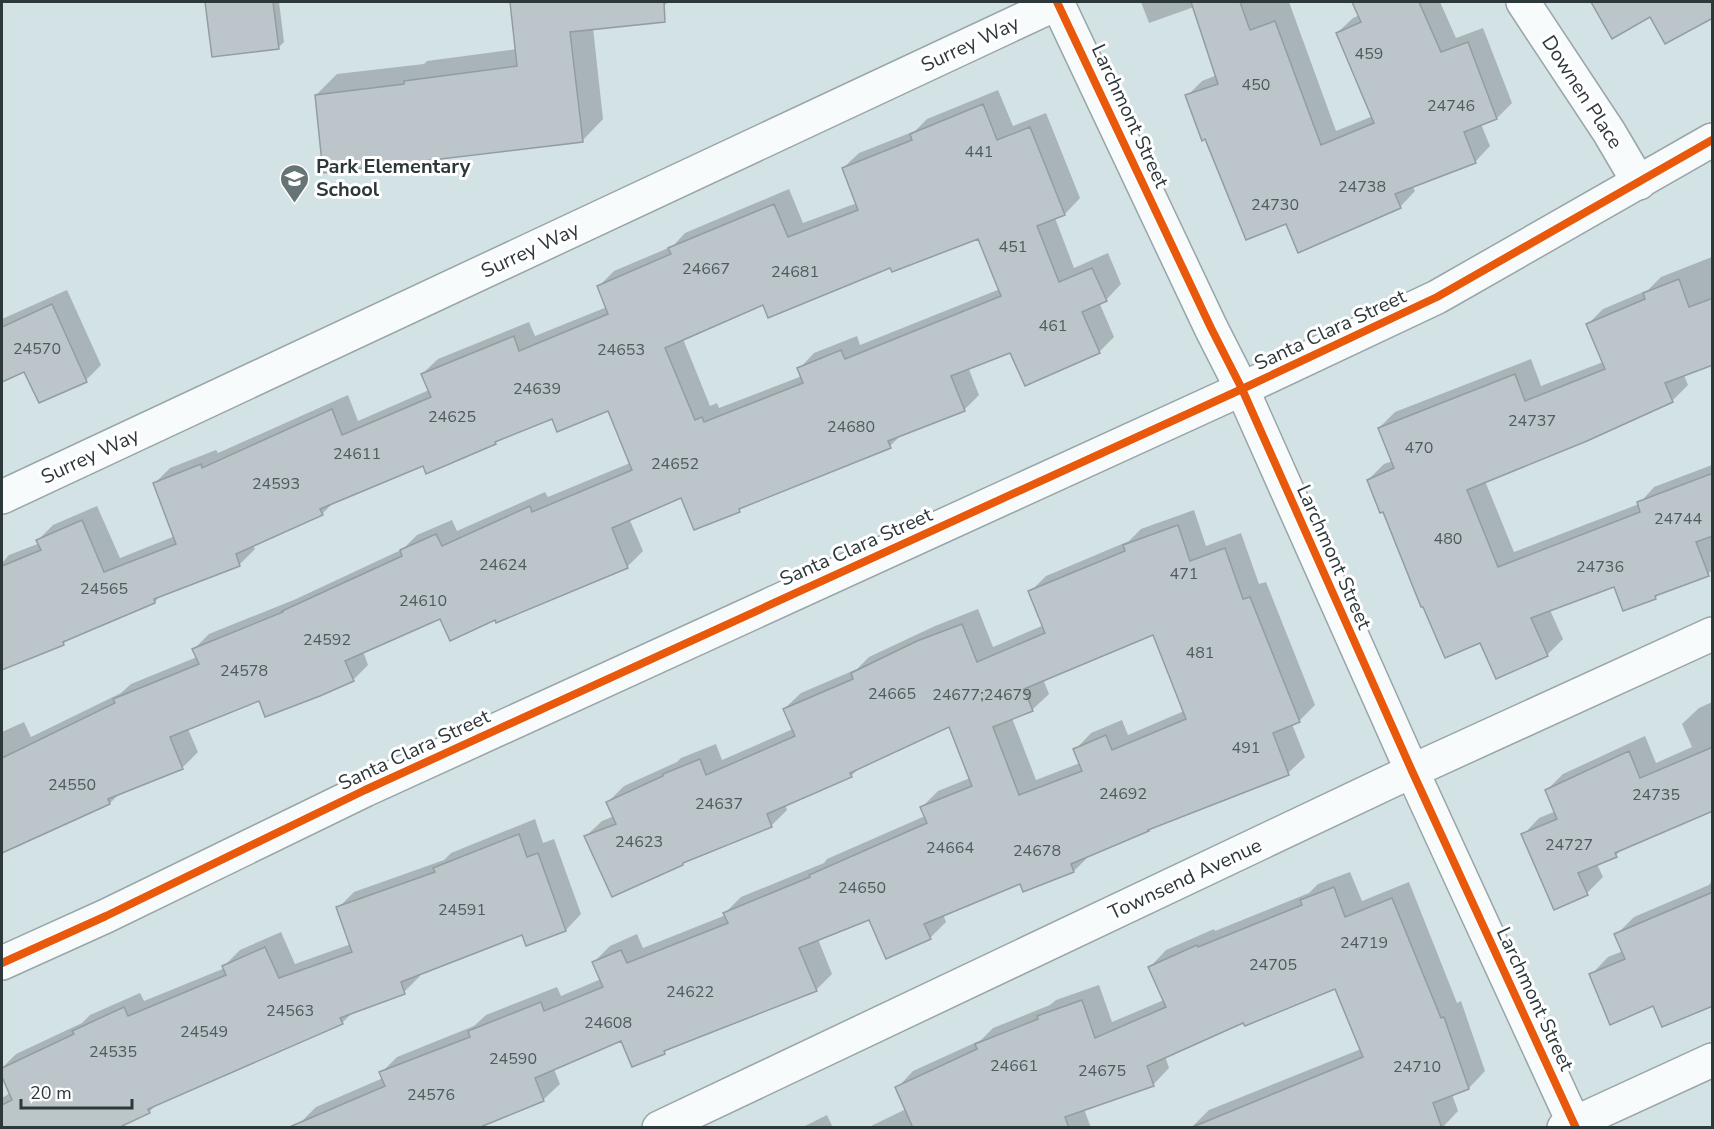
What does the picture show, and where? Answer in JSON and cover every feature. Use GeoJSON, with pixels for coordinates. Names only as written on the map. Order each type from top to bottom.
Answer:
{"type":"FeatureCollection","features":[{"type":"Feature","properties":{"kind":"street","name":"Larchmont Street"},"geometry":{"type":"LineString","coordinates":[[1058,2],[1215,337],[1242,389],[1571,1126]]}},
{"type":"Feature","properties":{"kind":"street","name":"Surrey Way"},"geometry":{"type":"LineString","coordinates":[[2,497],[1058,2]]}},
{"type":"Feature","properties":{"kind":"street","name":"Downen Place"},"geometry":{"type":"LineString","coordinates":[[1523,2],[1609,132],[1639,183]]}},
{"type":"Feature","properties":{"kind":"street","name":"Santa Clara Street"},"geometry":{"type":"LineString","coordinates":[[2,963],[106,916],[365,790],[1242,389],[1437,297],[1713,140]]}},
{"type":"Feature","properties":{"kind":"street","name":"Townsend Avenue"},"geometry":{"type":"LineString","coordinates":[[659,1128],[1412,771],[1713,634]]}},
{"type":"Feature","properties":{"kind":"street"},"geometry":{"type":"LineString","coordinates":[[1571,1126],[1713,1060]]}},
{"type":"Feature","properties":{"kind":"building"},"geometry":{"type":"Polygon","coordinates":[[[205,2],[273,2],[279,49],[212,57],[205,2]]]}},
{"type":"Feature","properties":{"kind":"building"},"geometry":{"type":"Polygon","coordinates":[[[510,2],[664,2],[665,22],[570,32],[583,142],[323,173],[315,95],[517,66],[510,2]]]}},
{"type":"Feature","properties":{"kind":"building"},"geometry":{"type":"Polygon","coordinates":[[[1191,2],[1240,2],[1250,30],[1275,21],[1321,145],[1374,123],[1336,33],[1361,22],[1352,2],[1419,2],[1441,52],[1468,42],[1497,119],[1464,132],[1476,163],[1395,194],[1401,208],[1298,253],[1286,224],[1246,240],[1205,139],[1202,141],[1185,95],[1218,84],[1191,2]]]}},
{"type":"Feature","properties":{"kind":"building"},"geometry":{"type":"Polygon","coordinates":[[[1591,2],[1713,2],[1713,18],[1665,44],[1650,17],[1612,39],[1591,2]]]}},
{"type":"Feature","properties":{"kind":"building"},"geometry":{"type":"Polygon","coordinates":[[[983,104],[997,140],[1030,127],[1065,215],[1037,226],[1059,282],[1092,268],[1107,301],[1082,312],[1100,353],[1025,386],[1010,353],[951,376],[965,411],[888,441],[891,448],[739,509],[740,512],[694,530],[681,498],[612,528],[628,568],[496,623],[495,620],[450,641],[440,619],[345,661],[354,681],[320,696],[265,717],[259,701],[170,737],[183,769],[108,799],[110,804],[2,853],[2,758],[115,703],[113,699],[199,664],[192,649],[283,612],[402,556],[400,550],[436,534],[442,546],[530,506],[532,512],[632,470],[608,411],[557,432],[552,419],[426,474],[423,466],[320,509],[323,515],[236,554],[240,566],[154,599],[155,603],[63,642],[64,645],[2,670],[2,566],[41,550],[36,540],[82,520],[104,572],[176,544],[153,483],[201,464],[202,468],[332,409],[342,435],[431,397],[421,374],[514,336],[519,351],[608,314],[597,286],[671,254],[668,248],[774,204],[788,237],[858,210],[842,168],[912,140],[910,134],[983,104]],[[978,239],[892,272],[890,268],[768,318],[763,305],[665,348],[695,420],[702,417],[704,422],[803,383],[797,368],[841,350],[845,359],[1001,296],[978,239]]]}},
{"type":"Feature","properties":{"kind":"building"},"geometry":{"type":"Polygon","coordinates":[[[1679,279],[1689,307],[1713,298],[1713,365],[1665,383],[1673,402],[1587,441],[1467,490],[1498,567],[1640,512],[1637,502],[1713,473],[1713,536],[1696,542],[1709,576],[1655,596],[1656,599],[1623,611],[1614,587],[1531,618],[1548,656],[1496,679],[1480,643],[1445,658],[1423,607],[1421,607],[1383,512],[1380,513],[1367,480],[1394,468],[1378,428],[1515,374],[1525,401],[1605,369],[1586,324],[1645,299],[1643,293],[1679,279]]]}},
{"type":"Feature","properties":{"kind":"building"},"geometry":{"type":"Polygon","coordinates":[[[52,304],[87,382],[39,403],[24,372],[2,382],[2,327],[52,304]]]}},
{"type":"Feature","properties":{"kind":"building"},"geometry":{"type":"Polygon","coordinates":[[[1178,525],[1190,561],[1225,548],[1243,599],[1250,597],[1300,722],[1273,733],[1289,775],[1148,830],[1071,864],[1074,872],[1023,892],[1020,884],[924,924],[931,939],[886,959],[869,920],[799,948],[817,991],[664,1051],[665,1054],[632,1067],[621,1041],[535,1078],[544,1101],[478,1128],[287,1128],[385,1086],[379,1072],[470,1037],[468,1031],[541,1002],[544,1011],[603,987],[592,962],[621,950],[627,963],[728,923],[723,913],[810,877],[809,875],[927,823],[920,807],[972,786],[949,727],[850,773],[852,777],[767,814],[772,827],[683,863],[683,865],[612,897],[584,836],[616,824],[606,802],[663,774],[700,759],[706,775],[795,736],[783,709],[853,679],[851,673],[917,641],[962,624],[977,662],[1045,633],[1028,591],[1125,551],[1123,545],[1178,525]],[[1153,635],[1024,689],[1033,711],[993,727],[1019,795],[1082,771],[1073,749],[1106,735],[1112,750],[1186,719],[1153,635]]]}},
{"type":"Feature","properties":{"kind":"building"},"geometry":{"type":"Polygon","coordinates":[[[1713,747],[1713,811],[1615,853],[1617,857],[1578,873],[1588,895],[1554,910],[1521,834],[1557,819],[1545,790],[1629,751],[1640,778],[1713,747]]]}},
{"type":"Feature","properties":{"kind":"building"},"geometry":{"type":"Polygon","coordinates":[[[519,834],[527,857],[538,853],[566,931],[526,946],[522,935],[401,982],[405,994],[340,1018],[343,1024],[148,1109],[150,1113],[118,1128],[2,1128],[2,1105],[12,1100],[2,1077],[2,1068],[124,1007],[128,1016],[226,975],[222,966],[265,947],[279,978],[352,952],[336,907],[435,872],[433,868],[519,834]]]}},
{"type":"Feature","properties":{"kind":"building"},"geometry":{"type":"Polygon","coordinates":[[[1334,887],[1345,917],[1392,898],[1441,1018],[1444,1017],[1469,1089],[1433,1103],[1442,1128],[1190,1128],[1363,1057],[1335,989],[1245,1026],[1243,1023],[1147,1066],[1154,1086],[1065,1117],[1069,1128],[913,1128],[895,1087],[977,1049],[975,1044],[1038,1019],[1037,1016],[1082,1000],[1095,1038],[1166,1007],[1148,967],[1197,945],[1198,947],[1302,905],[1300,900],[1334,887]]]}},
{"type":"Feature","properties":{"kind":"building"},"geometry":{"type":"Polygon","coordinates":[[[1713,892],[1713,1006],[1662,1027],[1653,1006],[1610,1025],[1589,974],[1625,959],[1614,934],[1713,892]]]}},
{"type":"Feature","properties":{"kind":"cycle path"},"geometry":{"type":"LineString","coordinates":[[1057,2],[1242,389],[1412,771],[1576,1128]]}},
{"type":"Feature","properties":{"kind":"cycle path"},"geometry":{"type":"LineString","coordinates":[[2,963],[106,916],[365,790],[1242,389],[1437,297],[1712,140]]}},
{"type":"Feature","properties":{"kind":"place","name":"Park Elementary School"},"geometry":{"type":"Point","coordinates":[295,204]}}]}
